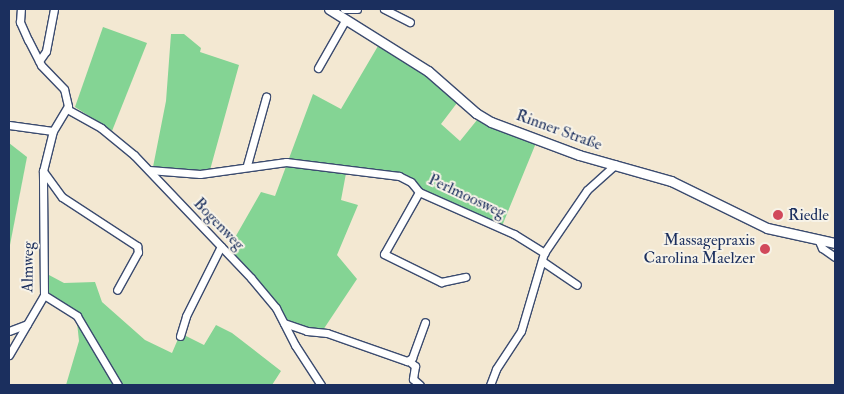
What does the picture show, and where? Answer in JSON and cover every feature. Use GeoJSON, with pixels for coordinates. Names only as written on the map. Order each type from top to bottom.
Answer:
{"type":"FeatureCollection","features":[{"type":"Feature","properties":{"kind":"main road","name":"Rinner Straße"},"geometry":{"type":"LineString","coordinates":[[329,9],[428,71],[483,118],[579,155],[671,181],[758,225],[835,243]]}},
{"type":"Feature","properties":{"kind":"street"},"geometry":{"type":"LineString","coordinates":[[9,125],[53,131],[68,109],[64,89],[39,60],[22,26],[21,9]]}},
{"type":"Feature","properties":{"kind":"street"},"geometry":{"type":"LineString","coordinates":[[39,60],[46,51],[54,9]]}},
{"type":"Feature","properties":{"kind":"street"},"geometry":{"type":"LineString","coordinates":[[344,9],[357,9]]}},
{"type":"Feature","properties":{"kind":"street"},"geometry":{"type":"LineString","coordinates":[[384,9],[410,22]]}},
{"type":"Feature","properties":{"kind":"street"},"geometry":{"type":"LineString","coordinates":[[318,68],[346,19]]}},
{"type":"Feature","properties":{"kind":"street"},"geometry":{"type":"LineString","coordinates":[[247,165],[266,97]]}},
{"type":"Feature","properties":{"kind":"street","name":"Bogenweg"},"geometry":{"type":"LineString","coordinates":[[68,109],[102,128],[149,170],[270,299],[294,345],[321,385]]}},
{"type":"Feature","properties":{"kind":"street","name":"Almweg"},"geometry":{"type":"LineString","coordinates":[[9,355],[44,294],[43,171],[53,131]]}},
{"type":"Feature","properties":{"kind":"street","name":"Perlmoosweg"},"geometry":{"type":"LineString","coordinates":[[149,170],[200,174],[247,165],[286,162],[399,176],[411,182],[419,192],[514,234],[577,285]]}},
{"type":"Feature","properties":{"kind":"street"},"geometry":{"type":"LineString","coordinates":[[490,385],[496,368],[521,331],[543,257],[587,190],[615,165]]}},
{"type":"Feature","properties":{"kind":"street"},"geometry":{"type":"LineString","coordinates":[[43,171],[62,197],[137,246],[138,252],[117,290]]}},
{"type":"Feature","properties":{"kind":"street"},"geometry":{"type":"LineString","coordinates":[[419,192],[384,254],[441,282],[465,278]]}},
{"type":"Feature","properties":{"kind":"street"},"geometry":{"type":"LineString","coordinates":[[818,240],[822,248],[835,257]]}},
{"type":"Feature","properties":{"kind":"street"},"geometry":{"type":"LineString","coordinates":[[180,336],[186,316],[221,246]]}},
{"type":"Feature","properties":{"kind":"street"},"geometry":{"type":"LineString","coordinates":[[44,294],[76,316],[118,385]]}},
{"type":"Feature","properties":{"kind":"street"},"geometry":{"type":"LineString","coordinates":[[409,361],[425,322]]}},
{"type":"Feature","properties":{"kind":"street"},"geometry":{"type":"LineString","coordinates":[[284,323],[307,331],[327,333],[409,361],[415,366],[413,379],[420,385]]}},
{"type":"Feature","properties":{"kind":"street"},"geometry":{"type":"LineString","coordinates":[[9,331],[27,324]]}},
{"type":"Feature","properties":{"kind":"green space"},"geometry":{"type":"Polygon","coordinates":[[[103,27],[147,43],[112,131],[75,107],[103,27]]]}},
{"type":"Feature","properties":{"kind":"green space"},"geometry":{"type":"Polygon","coordinates":[[[171,34],[184,34],[201,48],[200,52],[239,65],[210,170],[192,173],[153,167],[166,101],[171,34]]]}},
{"type":"Feature","properties":{"kind":"green space"},"geometry":{"type":"Polygon","coordinates":[[[378,46],[428,77],[457,103],[441,124],[460,141],[477,120],[536,143],[502,226],[423,191],[415,181],[347,168],[341,200],[358,205],[337,255],[357,279],[323,330],[309,330],[286,319],[273,298],[229,248],[261,192],[275,196],[313,94],[341,109],[378,46]]]}},
{"type":"Feature","properties":{"kind":"green space"},"geometry":{"type":"Polygon","coordinates":[[[9,143],[27,157],[9,250],[9,143]]]}},
{"type":"Feature","properties":{"kind":"green space"},"geometry":{"type":"Polygon","coordinates":[[[49,275],[64,283],[95,282],[102,302],[145,340],[172,353],[178,339],[186,336],[204,345],[216,325],[232,333],[281,371],[272,385],[66,385],[79,341],[76,313],[48,292],[49,275]]]}},
{"type":"Feature","properties":{"kind":"place","name":"Riedle"},"geometry":{"type":"Point","coordinates":[778,215]}},
{"type":"Feature","properties":{"kind":"place","name":"Massagepraxis Carolina Maelzer"},"geometry":{"type":"Point","coordinates":[765,249]}}]}
